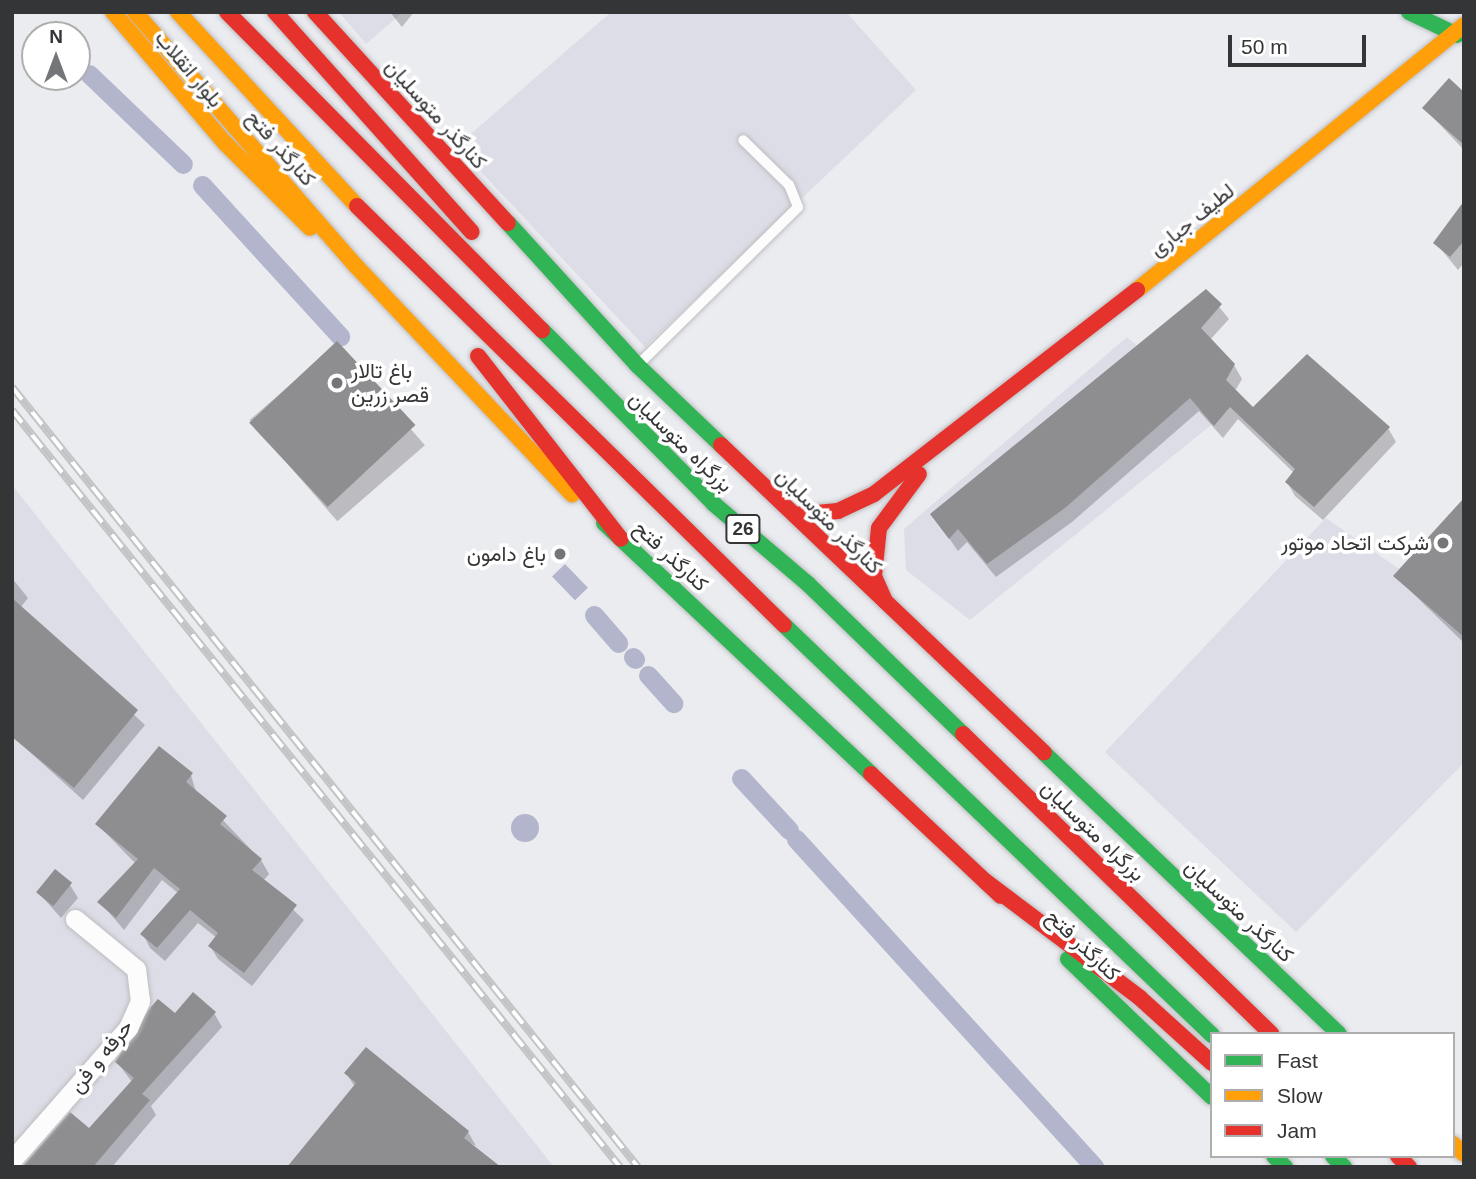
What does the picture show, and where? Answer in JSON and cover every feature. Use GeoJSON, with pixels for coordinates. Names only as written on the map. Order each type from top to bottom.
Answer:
{"type":"FeatureCollection","features":[{"type":"Feature","properties":{"kind":"main road","name":"بلوار انقلاب"},"geometry":{"type":"LineString","coordinates":[[114,12],[280,202],[357,267]]}},
{"type":"Feature","properties":{"kind":"main road","name":"کنارگذر فتح"},"geometry":{"type":"LineString","coordinates":[[135,12],[357,267],[533,458],[1210,1095]]}},
{"type":"Feature","properties":{"kind":"main road","name":"26"},"geometry":{"type":"LineString","coordinates":[[177,12],[402,255],[990,829],[1210,1033]]}},
{"type":"Feature","properties":{"kind":"main road","name":"بزرگراه متوسلیان"},"geometry":{"type":"LineString","coordinates":[[226,12],[684,475],[808,584],[1269,1032]]}},
{"type":"Feature","properties":{"kind":"main road"},"geometry":{"type":"LineString","coordinates":[[275,12],[472,232],[771,534],[808,584]]}},
{"type":"Feature","properties":{"kind":"main road","name":"کنارگذر متوسلیان"},"geometry":{"type":"LineString","coordinates":[[315,12],[637,365],[795,515],[890,612],[1337,1032]]}},
{"type":"Feature","properties":{"kind":"main road"},"geometry":{"type":"LineString","coordinates":[[1409,12],[1461,34]]}},
{"type":"Feature","properties":{"kind":"main road","name":"لطیف جباری"},"geometry":{"type":"LineString","coordinates":[[945,445],[1461,34]]}},
{"type":"Feature","properties":{"kind":"main road"},"geometry":{"type":"LineString","coordinates":[[402,255],[621,539]]}},
{"type":"Feature","properties":{"kind":"main road"},"geometry":{"type":"LineString","coordinates":[[795,515],[838,510],[874,494],[945,445]]}},
{"type":"Feature","properties":{"kind":"main road"},"geometry":{"type":"LineString","coordinates":[[890,612],[873,576],[879,528],[945,445]]}},
{"type":"Feature","properties":{"kind":"main road"},"geometry":{"type":"LineString","coordinates":[[985,881],[1140,998],[1210,1061]]}},
{"type":"Feature","properties":{"kind":"street","name":"حرفه و فن"},"geometry":{"type":"LineString","coordinates":[[12,1160],[128,1028],[140,1000],[136,970],[75,919]]}},
{"type":"Feature","properties":{"kind":"lane"},"geometry":{"type":"LineString","coordinates":[[637,365],[798,206],[789,185],[743,140]]}},
{"type":"Feature","properties":{"kind":"shaded area"},"geometry":{"type":"Polygon","coordinates":[[[339,12],[403,12],[366,44],[339,12]]]}},
{"type":"Feature","properties":{"kind":"shaded area"},"geometry":{"type":"Polygon","coordinates":[[[611,12],[846,12],[916,90],[645,347],[457,146],[611,12]]]}},
{"type":"Feature","properties":{"kind":"shaded area"},"geometry":{"type":"Polygon","coordinates":[[[1127,337],[1221,417],[970,620],[906,570],[904,529],[1127,337]]]}},
{"type":"Feature","properties":{"kind":"shaded area"},"geometry":{"type":"Polygon","coordinates":[[[12,485],[554,1167],[12,1167],[12,485]]]}},
{"type":"Feature","properties":{"kind":"shaded area"},"geometry":{"type":"Polygon","coordinates":[[[1464,498],[1464,763],[1296,932],[1105,752],[1326,518],[1399,569],[1464,498]]]}},
{"type":"Feature","properties":{"kind":"water"},"geometry":{"type":"Polygon","coordinates":[[[565,564],[588,588],[575,600],[552,577],[565,564]]]}},
{"type":"Feature","properties":{"kind":"water"},"geometry":{"type":"Polygon","coordinates":[[[525,814],[535,818],[539,828],[535,838],[525,842],[515,838],[511,828],[515,818],[525,814]]]}},
{"type":"Feature","properties":{"kind":"building"},"geometry":{"type":"Polygon","coordinates":[[[1449,78],[1464,92],[1464,145],[1422,108],[1449,78]]]}},
{"type":"Feature","properties":{"kind":"building"},"geometry":{"type":"Polygon","coordinates":[[[1464,201],[1464,241],[1450,257],[1433,243],[1464,201]]]}},
{"type":"Feature","properties":{"kind":"building"},"geometry":{"type":"Polygon","coordinates":[[[1206,289],[1222,304],[1201,328],[1235,364],[1226,380],[1253,407],[1307,354],[1390,427],[1314,507],[1285,482],[1295,469],[1230,407],[1214,426],[1190,398],[1065,508],[987,564],[958,529],[949,539],[930,514],[1206,289]]]}},
{"type":"Feature","properties":{"kind":"building","name":"باغ تالار قصر زرین"},"geometry":{"type":"Polygon","coordinates":[[[337,341],[415,425],[328,507],[249,423],[337,341]]]}},
{"type":"Feature","properties":{"kind":"building","name":"شرکت اتحاد موتور"},"geometry":{"type":"Polygon","coordinates":[[[1464,498],[1464,637],[1393,576],[1464,498]]]}},
{"type":"Feature","properties":{"kind":"building"},"geometry":{"type":"Polygon","coordinates":[[[12,598],[138,710],[74,788],[12,737],[12,598]]]}},
{"type":"Feature","properties":{"kind":"building"},"geometry":{"type":"Polygon","coordinates":[[[159,746],[193,773],[186,782],[227,816],[220,824],[262,859],[252,870],[297,905],[244,973],[208,946],[218,933],[190,910],[157,948],[140,934],[180,889],[154,868],[116,918],[97,902],[138,859],[95,824],[159,746]]]}},
{"type":"Feature","properties":{"kind":"building"},"geometry":{"type":"Polygon","coordinates":[[[55,869],[72,883],[53,906],[36,892],[55,869]]]}},
{"type":"Feature","properties":{"kind":"building"},"geometry":{"type":"Polygon","coordinates":[[[193,992],[216,1012],[142,1094],[150,1100],[93,1167],[22,1167],[70,1112],[89,1128],[134,1078],[115,1062],[150,1008],[158,999],[175,1013],[193,992]]]}},
{"type":"Feature","properties":{"kind":"building"},"geometry":{"type":"Polygon","coordinates":[[[366,1047],[469,1131],[464,1138],[501,1167],[287,1167],[356,1083],[344,1073],[366,1047]]]}},
{"type":"Feature","properties":{"kind":"waterway"},"geometry":{"type":"LineString","coordinates":[[91,76],[183,164]]}},
{"type":"Feature","properties":{"kind":"waterway"},"geometry":{"type":"LineString","coordinates":[[202,185],[340,336]]}},
{"type":"Feature","properties":{"kind":"waterway"},"geometry":{"type":"LineString","coordinates":[[594,615],[618,643]]}},
{"type":"Feature","properties":{"kind":"waterway"},"geometry":{"type":"LineString","coordinates":[[648,675],[673,703]]}},
{"type":"Feature","properties":{"kind":"waterway"},"geometry":{"type":"LineString","coordinates":[[741,778],[789,830]]}},
{"type":"Feature","properties":{"kind":"waterway"},"geometry":{"type":"LineString","coordinates":[[796,839],[1094,1167]]}},
{"type":"Feature","properties":{"kind":"railway"},"geometry":{"type":"LineString","coordinates":[[12,387],[638,1167]]}},
{"type":"Feature","properties":{"kind":"railway"},"geometry":{"type":"LineString","coordinates":[[12,410],[620,1167]]}},
{"type":"Feature","properties":{"kind":"traffic: fast"},"geometry":{"type":"LineString","coordinates":[[1409,12],[1457,35]]}},
{"type":"Feature","properties":{"kind":"traffic: fast"},"geometry":{"type":"LineString","coordinates":[[508,223],[637,365],[721,445]]}},
{"type":"Feature","properties":{"kind":"traffic: fast"},"geometry":{"type":"LineString","coordinates":[[542,330],[714,504],[808,584],[963,734]]}},
{"type":"Feature","properties":{"kind":"traffic: fast"},"geometry":{"type":"LineString","coordinates":[[604,523],[871,774]]}},
{"type":"Feature","properties":{"kind":"traffic: fast"},"geometry":{"type":"LineString","coordinates":[[784,625],[1210,1033]]}},
{"type":"Feature","properties":{"kind":"traffic: fast"},"geometry":{"type":"LineString","coordinates":[[1044,753],[1337,1032]]}},
{"type":"Feature","properties":{"kind":"traffic: fast"},"geometry":{"type":"LineString","coordinates":[[1068,959],[1210,1095]]}},
{"type":"Feature","properties":{"kind":"traffic: fast"},"geometry":{"type":"LineString","coordinates":[[1276,1158],[1285,1167]]}},
{"type":"Feature","properties":{"kind":"traffic: fast"},"geometry":{"type":"LineString","coordinates":[[1335,1158],[1344,1167]]}},
{"type":"Feature","properties":{"kind":"traffic: slow"},"geometry":{"type":"LineString","coordinates":[[113,12],[225,143],[310,228]]}},
{"type":"Feature","properties":{"kind":"traffic: slow"},"geometry":{"type":"LineString","coordinates":[[135,12],[357,267],[572,494]]}},
{"type":"Feature","properties":{"kind":"traffic: slow"},"geometry":{"type":"LineString","coordinates":[[178,12],[357,206]]}},
{"type":"Feature","properties":{"kind":"traffic: slow"},"geometry":{"type":"LineString","coordinates":[[1137,290],[1464,25]]}},
{"type":"Feature","properties":{"kind":"traffic: slow"},"geometry":{"type":"LineString","coordinates":[[1455,1146],[1464,1154]]}},
{"type":"Feature","properties":{"kind":"traffic: jam"},"geometry":{"type":"LineString","coordinates":[[227,12],[542,330]]}},
{"type":"Feature","properties":{"kind":"traffic: jam"},"geometry":{"type":"LineString","coordinates":[[275,12],[472,232]]}},
{"type":"Feature","properties":{"kind":"traffic: jam"},"geometry":{"type":"LineString","coordinates":[[315,12],[508,223]]}},
{"type":"Feature","properties":{"kind":"traffic: jam"},"geometry":{"type":"LineString","coordinates":[[357,206],[784,625]]}},
{"type":"Feature","properties":{"kind":"traffic: jam"},"geometry":{"type":"LineString","coordinates":[[795,515],[838,511],[874,494],[1137,290]]}},
{"type":"Feature","properties":{"kind":"traffic: jam"},"geometry":{"type":"LineString","coordinates":[[478,356],[621,539]]}},
{"type":"Feature","properties":{"kind":"traffic: jam"},"geometry":{"type":"LineString","coordinates":[[721,445],[1044,753]]}},
{"type":"Feature","properties":{"kind":"traffic: jam"},"geometry":{"type":"LineString","coordinates":[[885,601],[874,576],[879,528],[919,474]]}},
{"type":"Feature","properties":{"kind":"traffic: jam"},"geometry":{"type":"LineString","coordinates":[[963,734],[1269,1032]]}},
{"type":"Feature","properties":{"kind":"traffic: jam"},"geometry":{"type":"LineString","coordinates":[[871,774],[1001,896]]}},
{"type":"Feature","properties":{"kind":"traffic: jam"},"geometry":{"type":"LineString","coordinates":[[985,881],[1140,998],[1210,1061]]}},
{"type":"Feature","properties":{"kind":"traffic: jam"},"geometry":{"type":"LineString","coordinates":[[1400,1158],[1409,1167]]}},
{"type":"Feature","properties":{"kind":"place","name":"باغ تالار قصر زرین"},"geometry":{"type":"Point","coordinates":[337,383]}},
{"type":"Feature","properties":{"kind":"place","name":"شرکت اتحاد موتور"},"geometry":{"type":"Point","coordinates":[1443,543]}},
{"type":"Feature","properties":{"kind":"place","name":"باغ دامون"},"geometry":{"type":"Point","coordinates":[560,554]}}]}
